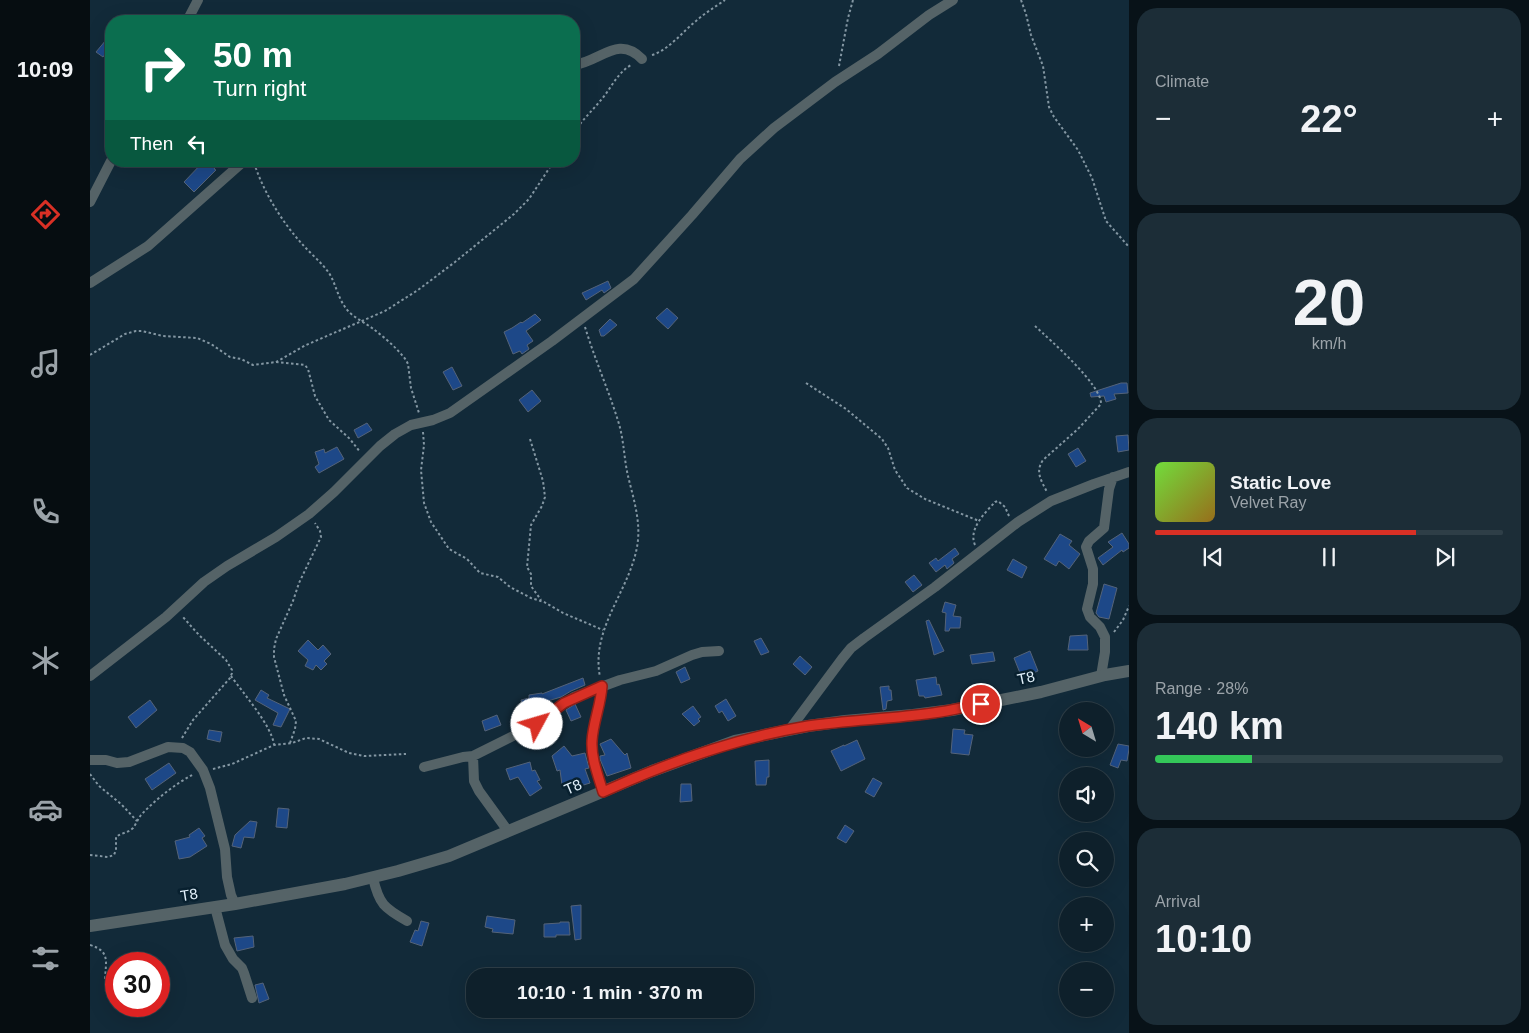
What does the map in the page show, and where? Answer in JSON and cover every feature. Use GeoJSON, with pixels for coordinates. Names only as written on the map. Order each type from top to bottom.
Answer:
{"type":"FeatureCollection","features":[{"type":"Feature","properties":{"kind":"street"},"geometry":{"type":"LineString","coordinates":[[190,15],[198,0]]}},
{"type":"Feature","properties":{"kind":"street"},"geometry":{"type":"LineString","coordinates":[[90,676],[138,640],[214,574],[276,537],[309,514],[395,434],[411,425],[433,420],[450,413],[583,318],[634,279],[740,159],[760,141],[791,115],[836,82],[953,0]]}},
{"type":"Feature","properties":{"kind":"street"},"geometry":{"type":"LineString","coordinates":[[580,63],[622,48],[635,51],[642,59]]}},
{"type":"Feature","properties":{"kind":"street"},"geometry":{"type":"LineString","coordinates":[[90,202],[109,167]]}},
{"type":"Feature","properties":{"kind":"street"},"geometry":{"type":"LineString","coordinates":[[90,283],[148,246],[237,167]]}},
{"type":"Feature","properties":{"kind":"street"},"geometry":{"type":"LineString","coordinates":[[790,729],[852,648],[864,638],[982,552],[1015,525],[1051,501],[1129,472]]}},
{"type":"Feature","properties":{"kind":"street"},"geometry":{"type":"LineString","coordinates":[[1101,676],[1106,652],[1105,637],[1103,631],[1088,614],[1087,609],[1093,584],[1093,569],[1086,548],[1089,541],[1104,528],[1112,477]]}},
{"type":"Feature","properties":{"kind":"street"},"geometry":{"type":"LineString","coordinates":[[424,767],[473,756],[537,724],[564,703],[602,686],[656,671],[702,652],[719,651]]}},
{"type":"Feature","properties":{"kind":"street","name":"T8"},"geometry":{"type":"LineString","coordinates":[[90,926],[215,908],[346,884],[450,856],[680,760],[735,741],[790,729],[845,721],[935,713],[1041,692],[1101,676],[1129,671]]}},
{"type":"Feature","properties":{"kind":"street"},"geometry":{"type":"LineString","coordinates":[[602,686],[592,742],[594,761],[603,792]]}},
{"type":"Feature","properties":{"kind":"street"},"geometry":{"type":"LineString","coordinates":[[90,760],[106,760],[117,763],[129,762],[168,747],[183,748],[190,752],[203,770],[210,788],[225,849],[226,877],[235,904]]}},
{"type":"Feature","properties":{"kind":"street"},"geometry":{"type":"LineString","coordinates":[[473,756],[474,781],[508,831]]}},
{"type":"Feature","properties":{"kind":"street"},"geometry":{"type":"LineString","coordinates":[[373,878],[381,902],[407,921]]}},
{"type":"Feature","properties":{"kind":"street"},"geometry":{"type":"LineString","coordinates":[[215,908],[225,945],[244,973],[252,998]]}},
{"type":"Feature","properties":{"kind":"path"},"geometry":{"type":"LineString","coordinates":[[836,82],[853,0]]}},
{"type":"Feature","properties":{"kind":"path"},"geometry":{"type":"LineString","coordinates":[[1021,0],[1031,35],[1043,66],[1049,108],[1078,150],[1092,178],[1106,221],[1129,247]]}},
{"type":"Feature","properties":{"kind":"path"},"geometry":{"type":"LineString","coordinates":[[256,167],[268,195],[284,220],[299,241],[332,279],[341,302],[361,322],[378,333],[408,364],[412,394],[422,422],[424,445],[421,470],[424,503],[431,522],[444,544],[452,552],[467,559],[480,573],[494,576],[510,588],[531,598],[541,600],[563,613],[603,630]]}},
{"type":"Feature","properties":{"kind":"path"},"geometry":{"type":"LineString","coordinates":[[276,362],[306,345],[385,311],[418,290],[514,214],[529,199],[550,167]]}},
{"type":"Feature","properties":{"kind":"path"},"geometry":{"type":"LineString","coordinates":[[583,318],[620,427],[639,530],[636,555],[603,630],[598,655],[598,670],[602,686]]}},
{"type":"Feature","properties":{"kind":"path"},"geometry":{"type":"LineString","coordinates":[[1035,326],[1069,358],[1097,390],[1102,401],[1078,429],[1043,460],[1039,466],[1038,474],[1051,501]]}},
{"type":"Feature","properties":{"kind":"path"},"geometry":{"type":"LineString","coordinates":[[90,355],[125,334],[142,331],[163,336],[197,338],[211,344],[230,357],[241,359],[253,365],[276,362],[300,364],[307,367],[315,396],[329,420],[350,439],[358,451],[367,459]]}},
{"type":"Feature","properties":{"kind":"path"},"geometry":{"type":"LineString","coordinates":[[806,383],[846,409],[882,439],[888,448],[895,470],[907,488],[925,499],[979,521]]}},
{"type":"Feature","properties":{"kind":"path"},"geometry":{"type":"LineString","coordinates":[[530,439],[545,497],[532,526],[527,566],[531,586],[541,600]]}},
{"type":"Feature","properties":{"kind":"path"},"geometry":{"type":"LineString","coordinates":[[982,552],[974,543],[974,533],[979,521],[995,502],[998,501],[1005,507],[1009,518],[1015,525]]}},
{"type":"Feature","properties":{"kind":"path"},"geometry":{"type":"LineString","coordinates":[[290,743],[296,721],[284,695],[274,657],[274,649],[276,639],[294,601],[299,583],[321,537],[318,528],[309,514]]}},
{"type":"Feature","properties":{"kind":"path"},"geometry":{"type":"LineString","coordinates":[[1105,644],[1123,620],[1129,606]]}},
{"type":"Feature","properties":{"kind":"path"},"geometry":{"type":"LineString","coordinates":[[176,608],[199,635],[226,660],[232,670],[232,676],[270,730],[274,739],[274,745]]}},
{"type":"Feature","properties":{"kind":"path"},"geometry":{"type":"LineString","coordinates":[[177,747],[193,720],[232,676]]}},
{"type":"Feature","properties":{"kind":"path"},"geometry":{"type":"LineString","coordinates":[[90,854],[108,857],[114,855],[116,838],[131,829],[149,807],[188,777],[203,770],[223,768],[274,745],[311,738],[349,753],[364,756],[406,754]]}},
{"type":"Feature","properties":{"kind":"path"},"geometry":{"type":"LineString","coordinates":[[90,774],[99,786],[121,804],[137,821]]}},
{"type":"Feature","properties":{"kind":"path"},"geometry":{"type":"LineString","coordinates":[[90,945],[100,948],[105,960]]}},
{"type":"Feature","properties":{"kind":"building"},"geometry":{"type":"Polygon","coordinates":[[[105,41],[105,54],[103,57],[96,52],[105,41]]]}},
{"type":"Feature","properties":{"kind":"building"},"geometry":{"type":"Polygon","coordinates":[[[198,167],[216,167],[214,169],[216,170],[194,192],[184,182],[198,167]]]}},
{"type":"Feature","properties":{"kind":"building"},"geometry":{"type":"Polygon","coordinates":[[[608,281],[611,288],[604,293],[602,290],[586,300],[582,293],[608,281]]]}},
{"type":"Feature","properties":{"kind":"building"},"geometry":{"type":"Polygon","coordinates":[[[667,308],[678,318],[668,329],[656,318],[667,308]]]}},
{"type":"Feature","properties":{"kind":"building"},"geometry":{"type":"Polygon","coordinates":[[[535,314],[541,320],[526,331],[533,341],[527,345],[529,349],[522,354],[520,351],[513,354],[504,332],[535,314]]]}},
{"type":"Feature","properties":{"kind":"building"},"geometry":{"type":"Polygon","coordinates":[[[610,319],[617,325],[604,336],[601,336],[599,330],[610,319]]]}},
{"type":"Feature","properties":{"kind":"building"},"geometry":{"type":"Polygon","coordinates":[[[452,367],[462,386],[453,390],[443,372],[452,367]]]}},
{"type":"Feature","properties":{"kind":"building"},"geometry":{"type":"Polygon","coordinates":[[[1121,383],[1127,383],[1128,393],[1114,394],[1116,399],[1106,402],[1104,396],[1091,397],[1090,393],[1121,383]]]}},
{"type":"Feature","properties":{"kind":"building"},"geometry":{"type":"Polygon","coordinates":[[[532,390],[541,401],[528,412],[519,400],[532,390]]]}},
{"type":"Feature","properties":{"kind":"building"},"geometry":{"type":"Polygon","coordinates":[[[367,423],[372,430],[358,438],[354,430],[367,423]]]}},
{"type":"Feature","properties":{"kind":"building"},"geometry":{"type":"Polygon","coordinates":[[[1128,435],[1129,450],[1118,452],[1116,436],[1128,435]]]}},
{"type":"Feature","properties":{"kind":"building"},"geometry":{"type":"Polygon","coordinates":[[[337,447],[344,459],[319,473],[315,467],[319,464],[315,452],[324,449],[325,453],[337,447]]]}},
{"type":"Feature","properties":{"kind":"building"},"geometry":{"type":"Polygon","coordinates":[[[1078,448],[1086,461],[1076,467],[1068,454],[1078,448]]]}},
{"type":"Feature","properties":{"kind":"building"},"geometry":{"type":"Polygon","coordinates":[[[1122,533],[1129,544],[1129,548],[1123,552],[1122,550],[1103,565],[1098,558],[1113,547],[1108,542],[1122,533]]]}},
{"type":"Feature","properties":{"kind":"building"},"geometry":{"type":"Polygon","coordinates":[[[1060,534],[1072,541],[1069,545],[1080,554],[1069,569],[1059,561],[1056,566],[1044,559],[1060,534]]]}},
{"type":"Feature","properties":{"kind":"building"},"geometry":{"type":"Polygon","coordinates":[[[955,548],[959,554],[952,559],[954,563],[947,569],[945,565],[936,572],[929,563],[936,558],[938,561],[955,548]]]}},
{"type":"Feature","properties":{"kind":"building"},"geometry":{"type":"Polygon","coordinates":[[[1013,559],[1027,567],[1022,578],[1007,570],[1013,559]]]}},
{"type":"Feature","properties":{"kind":"building"},"geometry":{"type":"Polygon","coordinates":[[[914,575],[922,585],[913,592],[905,582],[914,575]]]}},
{"type":"Feature","properties":{"kind":"building"},"geometry":{"type":"Polygon","coordinates":[[[1104,584],[1117,588],[1109,619],[1099,617],[1096,613],[1104,584]]]}},
{"type":"Feature","properties":{"kind":"building"},"geometry":{"type":"Polygon","coordinates":[[[945,602],[956,605],[953,616],[961,617],[960,628],[950,628],[949,631],[945,631],[946,613],[942,612],[945,602]]]}},
{"type":"Feature","properties":{"kind":"building"},"geometry":{"type":"Polygon","coordinates":[[[929,620],[944,651],[934,655],[926,621],[929,620]]]}},
{"type":"Feature","properties":{"kind":"building"},"geometry":{"type":"Polygon","coordinates":[[[1087,635],[1088,650],[1068,650],[1070,636],[1087,635]]]}},
{"type":"Feature","properties":{"kind":"building"},"geometry":{"type":"Polygon","coordinates":[[[761,638],[769,652],[761,655],[754,641],[761,638]]]}},
{"type":"Feature","properties":{"kind":"building"},"geometry":{"type":"Polygon","coordinates":[[[308,640],[318,650],[323,645],[331,654],[324,661],[327,664],[321,670],[316,665],[313,670],[305,666],[308,660],[298,651],[308,640]]]}},
{"type":"Feature","properties":{"kind":"building"},"geometry":{"type":"Polygon","coordinates":[[[1030,651],[1038,671],[1022,678],[1014,658],[1030,651]]]}},
{"type":"Feature","properties":{"kind":"building"},"geometry":{"type":"Polygon","coordinates":[[[993,652],[995,661],[972,664],[970,655],[993,652]]]}},
{"type":"Feature","properties":{"kind":"building"},"geometry":{"type":"Polygon","coordinates":[[[800,656],[812,667],[805,675],[793,664],[800,656]]]}},
{"type":"Feature","properties":{"kind":"building"},"geometry":{"type":"Polygon","coordinates":[[[685,667],[690,679],[681,683],[676,672],[685,667]]]}},
{"type":"Feature","properties":{"kind":"building"},"geometry":{"type":"Polygon","coordinates":[[[936,677],[937,685],[939,684],[942,695],[925,698],[924,696],[919,696],[916,680],[936,677]]]}},
{"type":"Feature","properties":{"kind":"building"},"geometry":{"type":"Polygon","coordinates":[[[583,678],[585,685],[561,697],[541,703],[543,710],[533,718],[531,719],[528,708],[523,709],[521,700],[529,698],[529,695],[542,694],[583,678]]]}},
{"type":"Feature","properties":{"kind":"building"},"geometry":{"type":"Polygon","coordinates":[[[889,686],[892,700],[887,701],[886,709],[883,710],[880,687],[889,686]]]}},
{"type":"Feature","properties":{"kind":"building"},"geometry":{"type":"Polygon","coordinates":[[[261,690],[269,695],[267,698],[290,709],[281,727],[273,725],[278,713],[255,700],[261,690]]]}},
{"type":"Feature","properties":{"kind":"building"},"geometry":{"type":"Polygon","coordinates":[[[726,699],[736,716],[728,721],[722,711],[719,713],[715,706],[726,699]]]}},
{"type":"Feature","properties":{"kind":"building"},"geometry":{"type":"Polygon","coordinates":[[[150,700],[157,710],[136,728],[128,717],[150,700]]]}},
{"type":"Feature","properties":{"kind":"building"},"geometry":{"type":"Polygon","coordinates":[[[575,704],[581,717],[571,721],[566,710],[575,704]]]}},
{"type":"Feature","properties":{"kind":"building"},"geometry":{"type":"Polygon","coordinates":[[[693,706],[701,717],[698,719],[700,721],[694,726],[682,714],[693,706]]]}},
{"type":"Feature","properties":{"kind":"building"},"geometry":{"type":"Polygon","coordinates":[[[497,715],[501,725],[485,731],[482,721],[497,715]]]}},
{"type":"Feature","properties":{"kind":"building"},"geometry":{"type":"Polygon","coordinates":[[[953,729],[965,730],[964,734],[973,735],[969,755],[951,753],[953,729]]]}},
{"type":"Feature","properties":{"kind":"building"},"geometry":{"type":"Polygon","coordinates":[[[209,730],[222,732],[220,742],[207,739],[209,730]]]}},
{"type":"Feature","properties":{"kind":"building"},"geometry":{"type":"Polygon","coordinates":[[[611,739],[625,755],[627,753],[631,768],[607,776],[600,759],[600,756],[605,755],[600,744],[611,739]]]}},
{"type":"Feature","properties":{"kind":"building"},"geometry":{"type":"Polygon","coordinates":[[[857,740],[865,759],[841,771],[831,751],[857,740]]]}},
{"type":"Feature","properties":{"kind":"building"},"geometry":{"type":"Polygon","coordinates":[[[1118,744],[1129,746],[1127,761],[1121,760],[1118,768],[1110,765],[1118,744]]]}},
{"type":"Feature","properties":{"kind":"building"},"geometry":{"type":"Polygon","coordinates":[[[564,746],[572,756],[585,753],[589,768],[585,769],[590,783],[577,787],[576,783],[562,785],[560,770],[557,771],[552,756],[564,746]]]}},
{"type":"Feature","properties":{"kind":"building"},"geometry":{"type":"Polygon","coordinates":[[[769,760],[769,777],[767,777],[766,785],[756,785],[755,761],[769,760]]]}},
{"type":"Feature","properties":{"kind":"building"},"geometry":{"type":"Polygon","coordinates":[[[530,762],[532,771],[535,770],[540,780],[537,781],[542,788],[530,796],[518,777],[510,780],[506,769],[530,762]]]}},
{"type":"Feature","properties":{"kind":"building"},"geometry":{"type":"Polygon","coordinates":[[[169,763],[176,773],[152,790],[145,779],[169,763]]]}},
{"type":"Feature","properties":{"kind":"building"},"geometry":{"type":"Polygon","coordinates":[[[873,778],[882,783],[874,797],[865,792],[873,778]]]}},
{"type":"Feature","properties":{"kind":"building"},"geometry":{"type":"Polygon","coordinates":[[[681,784],[691,784],[692,801],[680,802],[681,784]]]}},
{"type":"Feature","properties":{"kind":"building"},"geometry":{"type":"Polygon","coordinates":[[[278,808],[289,809],[287,828],[276,827],[278,808]]]}},
{"type":"Feature","properties":{"kind":"building"},"geometry":{"type":"Polygon","coordinates":[[[250,821],[257,822],[254,838],[244,837],[241,848],[232,846],[235,835],[250,821]]]}},
{"type":"Feature","properties":{"kind":"building"},"geometry":{"type":"Polygon","coordinates":[[[845,825],[854,831],[846,843],[837,838],[845,825]]]}},
{"type":"Feature","properties":{"kind":"building"},"geometry":{"type":"Polygon","coordinates":[[[199,828],[205,836],[202,838],[207,846],[190,857],[179,859],[175,841],[190,837],[189,835],[199,828]]]}},
{"type":"Feature","properties":{"kind":"building"},"geometry":{"type":"Polygon","coordinates":[[[581,905],[581,939],[575,940],[571,906],[581,905]]]}},
{"type":"Feature","properties":{"kind":"building"},"geometry":{"type":"Polygon","coordinates":[[[487,916],[515,920],[513,934],[492,932],[493,929],[485,927],[487,916]]]}},
{"type":"Feature","properties":{"kind":"building"},"geometry":{"type":"Polygon","coordinates":[[[421,921],[429,923],[422,946],[410,942],[415,930],[418,931],[421,921]]]}},
{"type":"Feature","properties":{"kind":"building"},"geometry":{"type":"Polygon","coordinates":[[[569,922],[570,935],[544,937],[544,924],[569,922]]]}},
{"type":"Feature","properties":{"kind":"building"},"geometry":{"type":"Polygon","coordinates":[[[253,936],[254,947],[237,951],[234,938],[253,936]]]}},
{"type":"Feature","properties":{"kind":"building"},"geometry":{"type":"Polygon","coordinates":[[[263,983],[269,999],[259,1003],[255,985],[263,983]]]}},
{"type":"Feature","properties":{"kind":"route"},"geometry":{"type":"LineString","coordinates":[[537,724],[574,697],[602,686],[592,751],[603,792],[680,760],[735,741],[808,726],[913,716],[981,704]]}}]}
